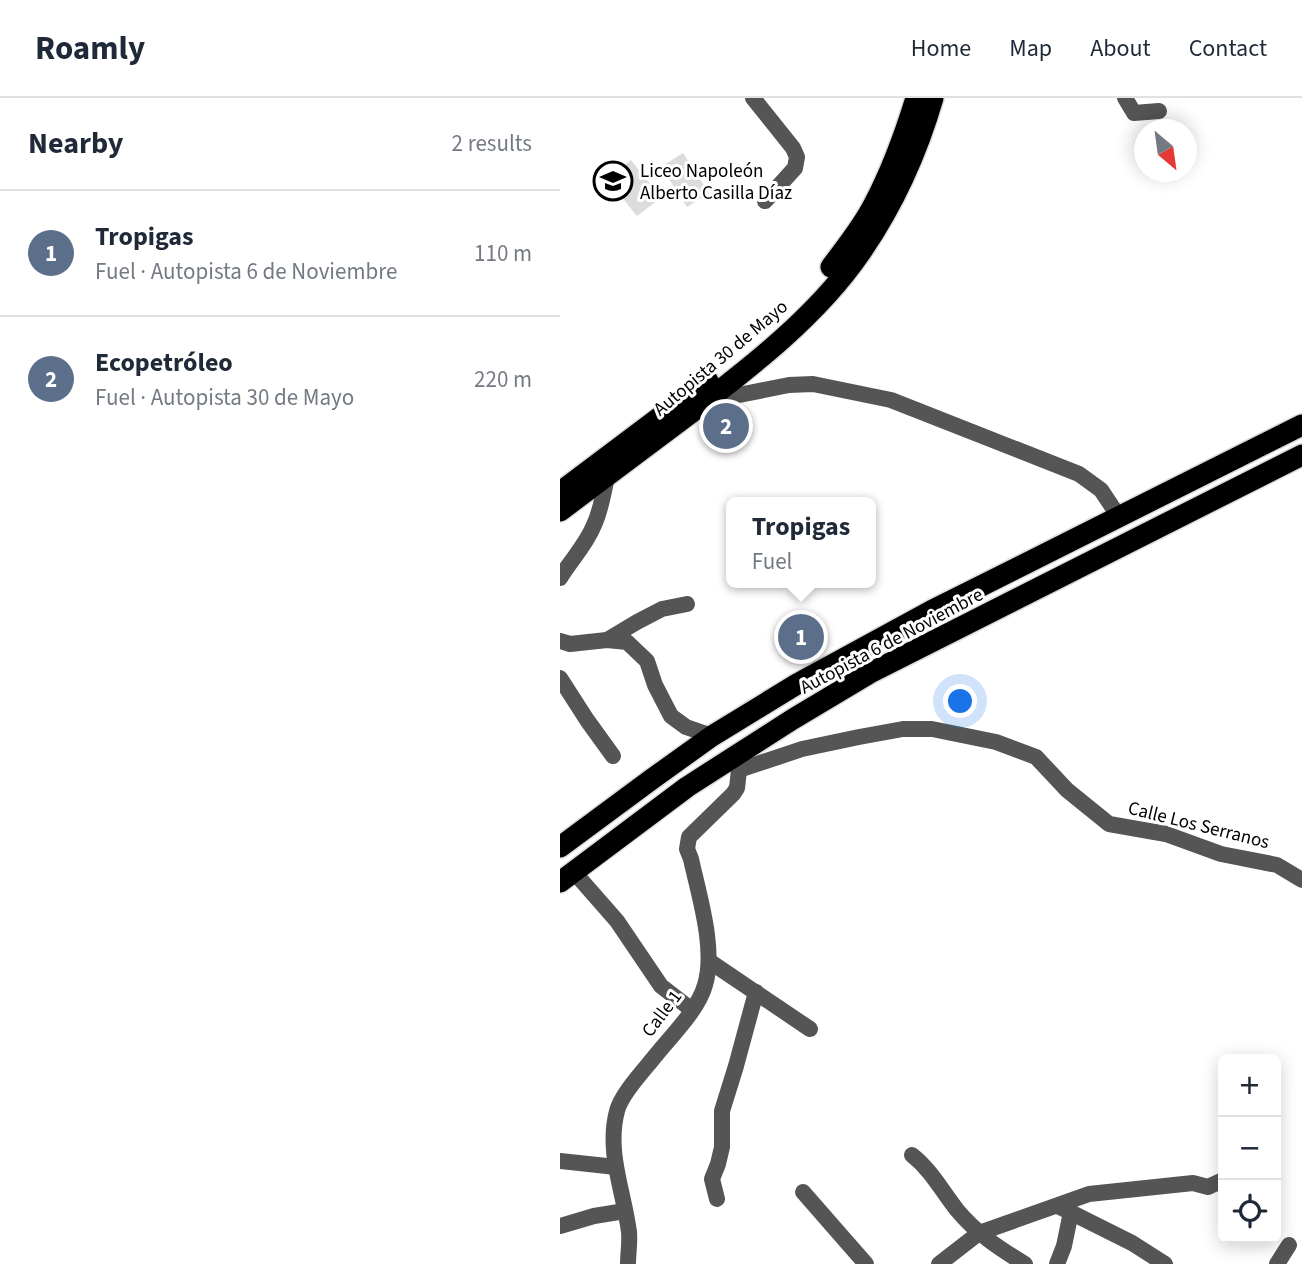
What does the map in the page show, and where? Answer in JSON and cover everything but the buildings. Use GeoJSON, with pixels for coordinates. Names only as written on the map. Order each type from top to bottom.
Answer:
{"type":"FeatureCollection","features":[{"type":"Feature","properties":{"kind":"highway","name":"Autopista 30 de Mayo"},"geometry":{"type":"LineString","coordinates":[[560,492],[745,353],[818,283],[873,206],[907,128],[916,98]]}},
{"type":"Feature","properties":{"kind":"highway","name":"Autopista 30 de Mayo"},"geometry":{"type":"LineString","coordinates":[[560,511],[754,363],[818,303],[861,253],[889,207],[922,136],[933,98]]}},
{"type":"Feature","properties":{"kind":"highway","name":"Autopista 6 de Noviembre"},"geometry":{"type":"LineString","coordinates":[[560,847],[712,736],[797,684],[861,648],[1302,425]]}},
{"type":"Feature","properties":{"kind":"highway","name":"Autopista 6 de Noviembre"},"geometry":{"type":"LineString","coordinates":[[567,877],[687,787],[735,764],[793,719],[870,673],[1302,455]]}},
{"type":"Feature","properties":{"kind":"street"},"geometry":{"type":"LineString","coordinates":[[753,98],[793,148],[797,157],[795,169],[765,201]]}},
{"type":"Feature","properties":{"kind":"street"},"geometry":{"type":"LineString","coordinates":[[1125,98],[1134,113],[1159,111]]}},
{"type":"Feature","properties":{"kind":"street"},"geometry":{"type":"LineString","coordinates":[[722,388],[727,394],[734,396],[789,385],[813,384],[891,400],[1079,474],[1101,490],[1119,517]]}},
{"type":"Feature","properties":{"kind":"street"},"geometry":{"type":"LineString","coordinates":[[560,578],[595,524],[607,476]]}},
{"type":"Feature","properties":{"kind":"street"},"geometry":{"type":"LineString","coordinates":[[607,640],[662,610],[687,604]]}},
{"type":"Feature","properties":{"kind":"street"},"geometry":{"type":"LineString","coordinates":[[560,641],[570,644],[607,640],[627,642],[648,661],[655,685],[671,716],[685,727],[712,736]]}},
{"type":"Feature","properties":{"kind":"street"},"geometry":{"type":"LineString","coordinates":[[560,678],[613,756]]}},
{"type":"Feature","properties":{"kind":"street","name":"Calle Los Serranos"},"geometry":{"type":"LineString","coordinates":[[735,764],[903,729],[932,729],[996,742],[1036,757],[1067,790],[1109,824],[1166,834],[1221,854],[1277,865],[1302,880]]}},
{"type":"Feature","properties":{"kind":"street","name":"Calle 1"},"geometry":{"type":"LineString","coordinates":[[628,1264],[629,1234],[613,1142],[617,1109],[633,1082],[692,1010],[705,987],[709,961],[708,941],[687,849],[689,837],[737,788],[735,764]]}},
{"type":"Feature","properties":{"kind":"street"},"geometry":{"type":"LineString","coordinates":[[567,877],[617,921],[661,986],[692,1010]]}},
{"type":"Feature","properties":{"kind":"street"},"geometry":{"type":"LineString","coordinates":[[709,961],[810,1029]]}},
{"type":"Feature","properties":{"kind":"street"},"geometry":{"type":"LineString","coordinates":[[717,1199],[712,1179],[722,1147],[722,1111],[756,992]]}},
{"type":"Feature","properties":{"kind":"street"},"geometry":{"type":"LineString","coordinates":[[912,1155],[922,1163],[960,1213],[979,1233],[1002,1251],[1026,1264]]}},
{"type":"Feature","properties":{"kind":"street"},"geometry":{"type":"LineString","coordinates":[[560,1161],[616,1167]]}},
{"type":"Feature","properties":{"kind":"street"},"geometry":{"type":"LineString","coordinates":[[939,1264],[979,1233],[1010,1221],[1065,1209],[1088,1194],[1193,1183],[1208,1187],[1218,1182]]}},
{"type":"Feature","properties":{"kind":"street"},"geometry":{"type":"LineString","coordinates":[[803,1192],[866,1264]]}},
{"type":"Feature","properties":{"kind":"street"},"geometry":{"type":"LineString","coordinates":[[1057,1264],[1064,1245],[1065,1209]]}},
{"type":"Feature","properties":{"kind":"street"},"geometry":{"type":"LineString","coordinates":[[1065,1209],[1132,1243],[1166,1264]]}},
{"type":"Feature","properties":{"kind":"street"},"geometry":{"type":"LineString","coordinates":[[560,1226],[594,1216],[625,1212]]}},
{"type":"Feature","properties":{"kind":"street"},"geometry":{"type":"LineString","coordinates":[[1276,1264],[1289,1245]]}},
{"type":"Feature","properties":{"kind":"shaded area"},"geometry":{"type":"Polygon","coordinates":[[[683,153],[709,193],[687,207],[661,167],[683,153]]]}},
{"type":"Feature","properties":{"kind":"shaded area"},"geometry":{"type":"Polygon","coordinates":[[[631,160],[661,198],[637,216],[607,179],[631,160]]]}},
{"type":"Feature","properties":{"kind":"place","name":"Liceo Napoleón Alberto Casilla Díaz"},"geometry":{"type":"Point","coordinates":[613,181]}},
{"type":"Feature","properties":{"kind":"place","name":"Ecopetróleo"},"geometry":{"type":"Point","coordinates":[726,426]}},
{"type":"Feature","properties":{"kind":"place","name":"Tropigas"},"geometry":{"type":"Point","coordinates":[801,637]}}]}
